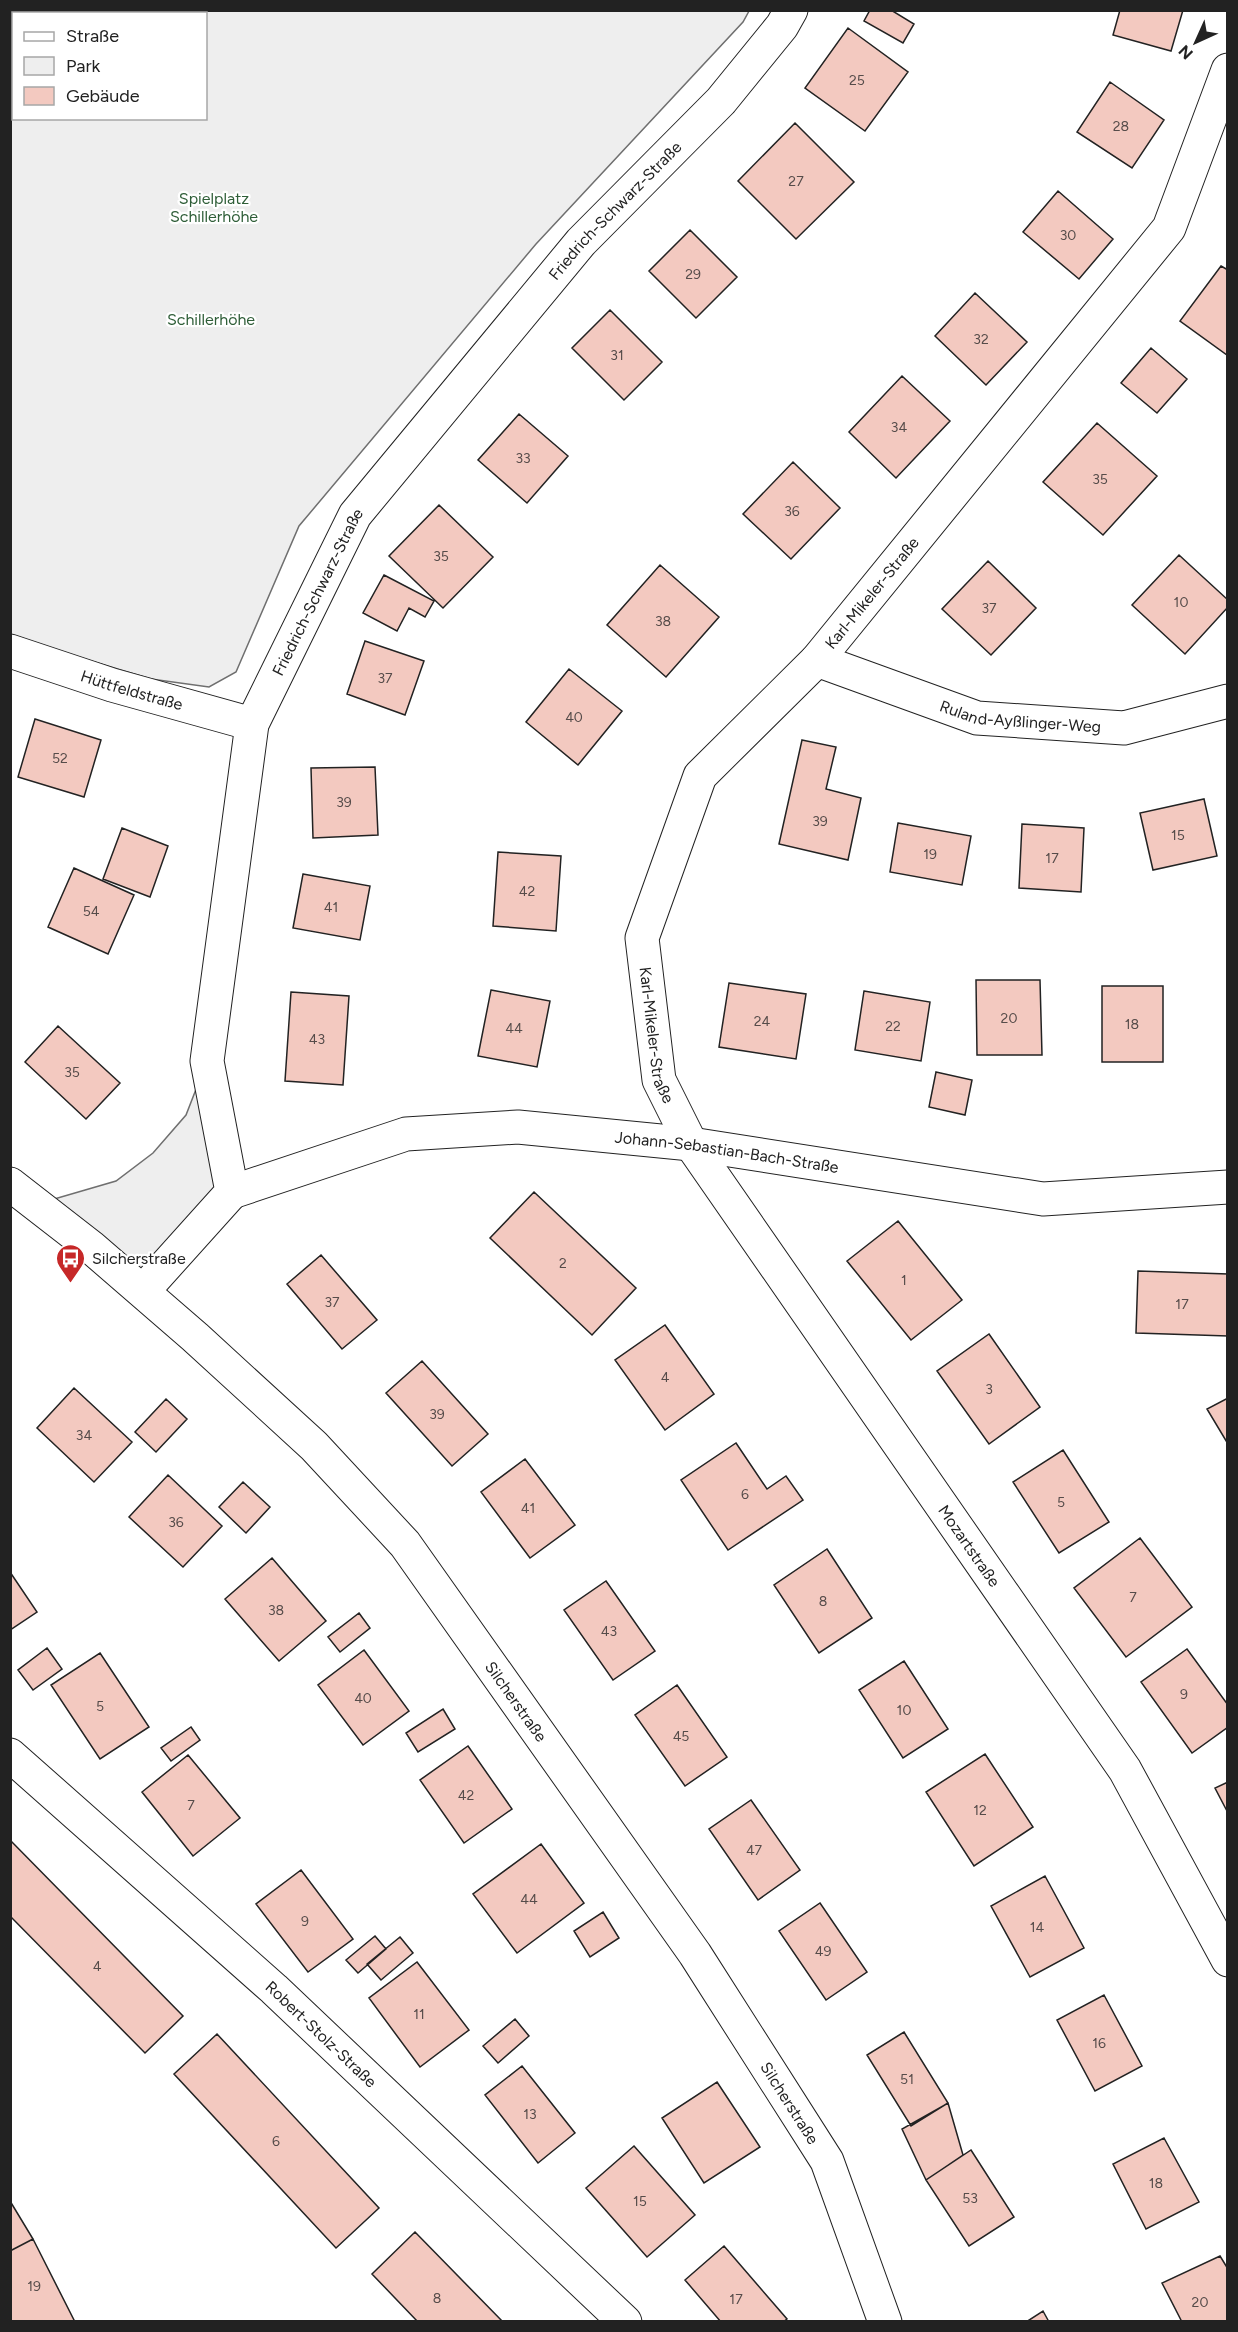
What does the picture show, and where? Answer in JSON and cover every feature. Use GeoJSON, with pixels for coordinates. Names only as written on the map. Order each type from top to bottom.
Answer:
{"type":"FeatureCollection","features":[{"type":"Feature","properties":{"kind":"street","name":"Friedrich-Schwarz-Straße"},"geometry":{"type":"LineString","coordinates":[[231,1192],[207,1061],[252,724],[355,515],[581,242],[721,101],[782,26],[791,10]]}},
{"type":"Feature","properties":{"kind":"street","name":"Karl-Mikeler-Straße"},"geometry":{"type":"LineString","coordinates":[[691,1144],[659,1080],[642,938],[700,776],[817,660],[1169,228],[1227,70]]}},
{"type":"Feature","properties":{"kind":"street","name":"Hüttfeldstraße"},"geometry":{"type":"LineString","coordinates":[[10,651],[112,685],[252,724]]}},
{"type":"Feature","properties":{"kind":"street","name":"Ruland-Ayßlinger-Weg"},"geometry":{"type":"LineString","coordinates":[[817,660],[976,718],[1124,728],[1227,700]]}},
{"type":"Feature","properties":{"kind":"street","name":"Johann-Sebastian-Bach-Straße"},"geometry":{"type":"LineString","coordinates":[[231,1192],[406,1134],[518,1127],[691,1144],[1043,1199],[1227,1187]]}},
{"type":"Feature","properties":{"kind":"street","name":"Mozartstraße"},"geometry":{"type":"LineString","coordinates":[[691,1144],[1125,1770],[1227,1960]]}},
{"type":"Feature","properties":{"kind":"street","name":"Silcherstraße"},"geometry":{"type":"LineString","coordinates":[[10,1184],[143,1291],[314,1446],[405,1545],[695,1954],[827,2161],[885,2322]]}},
{"type":"Feature","properties":{"kind":"street"},"geometry":{"type":"LineString","coordinates":[[143,1291],[231,1192]]}},
{"type":"Feature","properties":{"kind":"street","name":"Robert-Stolz-Straße"},"geometry":{"type":"LineString","coordinates":[[10,1755],[274,1989],[625,2322]]}},
{"type":"Feature","properties":{"kind":"green space","name":"Schillerhöhe"},"geometry":{"type":"Polygon","coordinates":[[[10,11],[749,11],[743,22],[536,244],[299,526],[236,672],[209,687],[151,679],[11,637],[10,11]]]}},
{"type":"Feature","properties":{"kind":"green space"},"geometry":{"type":"Polygon","coordinates":[[[207,1061],[220,1190],[145,1277],[37,1204],[116,1181],[153,1153],[186,1115],[207,1061]]]}},
{"type":"Feature","properties":{"kind":"building"},"geometry":{"type":"Polygon","coordinates":[[[870,10],[891,10],[914,24],[903,43],[864,21],[870,10]]]}},
{"type":"Feature","properties":{"kind":"building"},"geometry":{"type":"Polygon","coordinates":[[[1120,10],[1183,10],[1171,51],[1113,35],[1120,10]]]}},
{"type":"Feature","properties":{"kind":"building"},"geometry":{"type":"Polygon","coordinates":[[[848,28],[908,72],[865,131],[805,88],[848,28]]]}},
{"type":"Feature","properties":{"kind":"building"},"geometry":{"type":"Polygon","coordinates":[[[1110,82],[1164,120],[1132,168],[1077,132],[1110,82]]]}},
{"type":"Feature","properties":{"kind":"building"},"geometry":{"type":"Polygon","coordinates":[[[795,123],[854,182],[796,239],[738,181],[795,123]]]}},
{"type":"Feature","properties":{"kind":"building"},"geometry":{"type":"Polygon","coordinates":[[[1058,191],[1113,239],[1079,279],[1023,232],[1058,191]]]}},
{"type":"Feature","properties":{"kind":"building"},"geometry":{"type":"Polygon","coordinates":[[[690,230],[737,277],[696,318],[649,271],[690,230]]]}},
{"type":"Feature","properties":{"kind":"building"},"geometry":{"type":"Polygon","coordinates":[[[1221,266],[1228,270],[1227,355],[1180,321],[1221,266]]]}},
{"type":"Feature","properties":{"kind":"building"},"geometry":{"type":"Polygon","coordinates":[[[975,293],[1027,342],[986,385],[935,336],[975,293]]]}},
{"type":"Feature","properties":{"kind":"building"},"geometry":{"type":"Polygon","coordinates":[[[610,310],[662,362],[624,400],[572,348],[610,310]]]}},
{"type":"Feature","properties":{"kind":"building"},"geometry":{"type":"Polygon","coordinates":[[[1151,348],[1187,379],[1157,413],[1121,383],[1151,348]]]}},
{"type":"Feature","properties":{"kind":"building"},"geometry":{"type":"Polygon","coordinates":[[[902,376],[950,421],[896,478],[849,432],[902,376]]]}},
{"type":"Feature","properties":{"kind":"building"},"geometry":{"type":"Polygon","coordinates":[[[519,414],[568,456],[527,503],[478,460],[519,414]]]}},
{"type":"Feature","properties":{"kind":"building"},"geometry":{"type":"Polygon","coordinates":[[[1097,423],[1157,476],[1103,535],[1043,482],[1097,423]]]}},
{"type":"Feature","properties":{"kind":"building"},"geometry":{"type":"Polygon","coordinates":[[[793,462],[840,508],[791,559],[743,514],[793,462]]]}},
{"type":"Feature","properties":{"kind":"building"},"geometry":{"type":"Polygon","coordinates":[[[439,505],[493,557],[443,608],[389,556],[439,505]]]}},
{"type":"Feature","properties":{"kind":"building"},"geometry":{"type":"Polygon","coordinates":[[[1179,555],[1228,600],[1228,607],[1185,654],[1132,605],[1179,555]]]}},
{"type":"Feature","properties":{"kind":"building"},"geometry":{"type":"Polygon","coordinates":[[[988,561],[1036,608],[991,655],[942,609],[988,561]]]}},
{"type":"Feature","properties":{"kind":"building"},"geometry":{"type":"Polygon","coordinates":[[[660,565],[719,617],[666,677],[607,625],[660,565]]]}},
{"type":"Feature","properties":{"kind":"building"},"geometry":{"type":"Polygon","coordinates":[[[384,575],[434,601],[425,617],[409,608],[397,631],[363,613],[384,575]]]}},
{"type":"Feature","properties":{"kind":"building"},"geometry":{"type":"Polygon","coordinates":[[[365,641],[424,661],[405,715],[347,694],[365,641]]]}},
{"type":"Feature","properties":{"kind":"building"},"geometry":{"type":"Polygon","coordinates":[[[569,669],[622,711],[578,765],[526,722],[569,669]]]}},
{"type":"Feature","properties":{"kind":"building"},"geometry":{"type":"Polygon","coordinates":[[[35,719],[101,740],[84,797],[18,777],[35,719]]]}},
{"type":"Feature","properties":{"kind":"building"},"geometry":{"type":"Polygon","coordinates":[[[802,740],[836,747],[826,789],[861,798],[848,860],[779,844],[802,740]]]}},
{"type":"Feature","properties":{"kind":"building"},"geometry":{"type":"Polygon","coordinates":[[[375,767],[378,835],[313,838],[311,768],[375,767]]]}},
{"type":"Feature","properties":{"kind":"building"},"geometry":{"type":"Polygon","coordinates":[[[1204,799],[1217,856],[1153,870],[1140,813],[1204,799]]]}},
{"type":"Feature","properties":{"kind":"building"},"geometry":{"type":"Polygon","coordinates":[[[898,823],[971,836],[962,885],[890,872],[898,823]]]}},
{"type":"Feature","properties":{"kind":"building"},"geometry":{"type":"Polygon","coordinates":[[[1022,824],[1084,828],[1081,892],[1019,888],[1022,824]]]}},
{"type":"Feature","properties":{"kind":"building"},"geometry":{"type":"Polygon","coordinates":[[[122,828],[168,846],[150,897],[103,879],[122,828]]]}},
{"type":"Feature","properties":{"kind":"building"},"geometry":{"type":"Polygon","coordinates":[[[498,852],[561,856],[556,931],[493,926],[498,852]]]}},
{"type":"Feature","properties":{"kind":"building"},"geometry":{"type":"Polygon","coordinates":[[[74,868],[134,895],[108,954],[48,927],[74,868]]]}},
{"type":"Feature","properties":{"kind":"building"},"geometry":{"type":"Polygon","coordinates":[[[303,874],[370,886],[360,940],[293,928],[303,874]]]}},
{"type":"Feature","properties":{"kind":"building"},"geometry":{"type":"Polygon","coordinates":[[[976,980],[1040,980],[1042,1055],[977,1055],[976,980]]]}},
{"type":"Feature","properties":{"kind":"building"},"geometry":{"type":"Polygon","coordinates":[[[729,983],[806,994],[796,1059],[719,1047],[729,983]]]}},
{"type":"Feature","properties":{"kind":"building"},"geometry":{"type":"Polygon","coordinates":[[[1102,986],[1163,986],[1163,1062],[1102,1062],[1102,986]]]}},
{"type":"Feature","properties":{"kind":"building"},"geometry":{"type":"Polygon","coordinates":[[[491,990],[550,1001],[537,1067],[478,1056],[491,990]]]}},
{"type":"Feature","properties":{"kind":"building"},"geometry":{"type":"Polygon","coordinates":[[[864,991],[930,1002],[921,1061],[855,1050],[864,991]]]}},
{"type":"Feature","properties":{"kind":"building"},"geometry":{"type":"Polygon","coordinates":[[[291,992],[349,996],[343,1085],[285,1081],[291,992]]]}},
{"type":"Feature","properties":{"kind":"building"},"geometry":{"type":"Polygon","coordinates":[[[58,1026],[120,1083],[86,1119],[25,1062],[58,1026]]]}},
{"type":"Feature","properties":{"kind":"building"},"geometry":{"type":"Polygon","coordinates":[[[936,1072],[972,1080],[965,1115],[929,1107],[936,1072]]]}},
{"type":"Feature","properties":{"kind":"building"},"geometry":{"type":"Polygon","coordinates":[[[534,1192],[636,1288],[592,1335],[490,1238],[534,1192]]]}},
{"type":"Feature","properties":{"kind":"building"},"geometry":{"type":"Polygon","coordinates":[[[898,1221],[962,1300],[911,1340],[847,1261],[898,1221]]]}},
{"type":"Feature","properties":{"kind":"building"},"geometry":{"type":"Polygon","coordinates":[[[321,1255],[377,1320],[342,1349],[287,1284],[321,1255]]]}},
{"type":"Feature","properties":{"kind":"building"},"geometry":{"type":"Polygon","coordinates":[[[1138,1271],[1228,1274],[1228,1336],[1136,1333],[1138,1271]]]}},
{"type":"Feature","properties":{"kind":"building"},"geometry":{"type":"Polygon","coordinates":[[[665,1325],[714,1394],[665,1430],[615,1360],[665,1325]]]}},
{"type":"Feature","properties":{"kind":"building"},"geometry":{"type":"Polygon","coordinates":[[[989,1334],[1040,1407],[989,1444],[937,1371],[989,1334]]]}},
{"type":"Feature","properties":{"kind":"building"},"geometry":{"type":"Polygon","coordinates":[[[422,1361],[488,1434],[452,1466],[386,1393],[422,1361]]]}},
{"type":"Feature","properties":{"kind":"building"},"geometry":{"type":"Polygon","coordinates":[[[74,1388],[132,1442],[94,1482],[37,1428],[74,1388]]]}},
{"type":"Feature","properties":{"kind":"building"},"geometry":{"type":"Polygon","coordinates":[[[1228,1398],[1228,1444],[1207,1409],[1228,1398]]]}},
{"type":"Feature","properties":{"kind":"building"},"geometry":{"type":"Polygon","coordinates":[[[166,1399],[187,1419],[156,1452],[135,1432],[166,1399]]]}},
{"type":"Feature","properties":{"kind":"building"},"geometry":{"type":"Polygon","coordinates":[[[736,1443],[767,1489],[786,1476],[803,1500],[728,1550],[681,1480],[736,1443]]]}},
{"type":"Feature","properties":{"kind":"building"},"geometry":{"type":"Polygon","coordinates":[[[1063,1450],[1109,1522],[1059,1553],[1013,1482],[1063,1450]]]}},
{"type":"Feature","properties":{"kind":"building"},"geometry":{"type":"Polygon","coordinates":[[[525,1459],[575,1525],[530,1558],[481,1492],[525,1459]]]}},
{"type":"Feature","properties":{"kind":"building"},"geometry":{"type":"Polygon","coordinates":[[[168,1475],[222,1526],[183,1567],[129,1517],[168,1475]]]}},
{"type":"Feature","properties":{"kind":"building"},"geometry":{"type":"Polygon","coordinates":[[[243,1482],[270,1507],[246,1533],[219,1507],[243,1482]]]}},
{"type":"Feature","properties":{"kind":"building"},"geometry":{"type":"Polygon","coordinates":[[[1140,1538],[1192,1607],[1126,1657],[1074,1588],[1140,1538]]]}},
{"type":"Feature","properties":{"kind":"building"},"geometry":{"type":"Polygon","coordinates":[[[827,1549],[872,1618],[819,1653],[774,1585],[827,1549]]]}},
{"type":"Feature","properties":{"kind":"building"},"geometry":{"type":"Polygon","coordinates":[[[272,1558],[326,1621],[279,1661],[225,1599],[272,1558]]]}},
{"type":"Feature","properties":{"kind":"building"},"geometry":{"type":"Polygon","coordinates":[[[10,1572],[37,1612],[10,1630],[10,1572]]]}},
{"type":"Feature","properties":{"kind":"building"},"geometry":{"type":"Polygon","coordinates":[[[606,1581],[655,1651],[613,1680],[564,1610],[606,1581]]]}},
{"type":"Feature","properties":{"kind":"building"},"geometry":{"type":"Polygon","coordinates":[[[359,1613],[370,1628],[340,1652],[328,1637],[359,1613]]]}},
{"type":"Feature","properties":{"kind":"building"},"geometry":{"type":"Polygon","coordinates":[[[47,1648],[62,1669],[33,1690],[18,1670],[47,1648]]]}},
{"type":"Feature","properties":{"kind":"building"},"geometry":{"type":"Polygon","coordinates":[[[1187,1649],[1228,1705],[1228,1727],[1192,1753],[1141,1682],[1187,1649]]]}},
{"type":"Feature","properties":{"kind":"building"},"geometry":{"type":"Polygon","coordinates":[[[364,1650],[409,1711],[363,1745],[318,1685],[364,1650]]]}},
{"type":"Feature","properties":{"kind":"building"},"geometry":{"type":"Polygon","coordinates":[[[100,1653],[149,1727],[100,1759],[51,1685],[100,1653]]]}},
{"type":"Feature","properties":{"kind":"building"},"geometry":{"type":"Polygon","coordinates":[[[904,1661],[948,1729],[903,1758],[859,1690],[904,1661]]]}},
{"type":"Feature","properties":{"kind":"building"},"geometry":{"type":"Polygon","coordinates":[[[677,1685],[727,1757],[685,1786],[635,1715],[677,1685]]]}},
{"type":"Feature","properties":{"kind":"building"},"geometry":{"type":"Polygon","coordinates":[[[443,1709],[455,1729],[418,1752],[406,1733],[443,1709]]]}},
{"type":"Feature","properties":{"kind":"building"},"geometry":{"type":"Polygon","coordinates":[[[191,1727],[200,1740],[171,1761],[161,1748],[191,1727]]]}},
{"type":"Feature","properties":{"kind":"building"},"geometry":{"type":"Polygon","coordinates":[[[468,1746],[512,1809],[464,1843],[420,1780],[468,1746]]]}},
{"type":"Feature","properties":{"kind":"building"},"geometry":{"type":"Polygon","coordinates":[[[985,1754],[1033,1827],[974,1866],[926,1792],[985,1754]]]}},
{"type":"Feature","properties":{"kind":"building"},"geometry":{"type":"Polygon","coordinates":[[[188,1755],[240,1818],[193,1856],[142,1792],[188,1755]]]}},
{"type":"Feature","properties":{"kind":"building"},"geometry":{"type":"Polygon","coordinates":[[[1228,1782],[1228,1813],[1215,1788],[1228,1782]]]}},
{"type":"Feature","properties":{"kind":"building"},"geometry":{"type":"Polygon","coordinates":[[[751,1800],[800,1870],[758,1900],[709,1829],[751,1800]]]}},
{"type":"Feature","properties":{"kind":"building"},"geometry":{"type":"Polygon","coordinates":[[[10,1840],[183,2016],[145,2053],[10,1916],[10,1840]]]}},
{"type":"Feature","properties":{"kind":"building"},"geometry":{"type":"Polygon","coordinates":[[[541,1844],[584,1903],[517,1953],[473,1894],[541,1844]]]}},
{"type":"Feature","properties":{"kind":"building"},"geometry":{"type":"Polygon","coordinates":[[[301,1870],[353,1939],[308,1972],[256,1904],[301,1870]]]}},
{"type":"Feature","properties":{"kind":"building"},"geometry":{"type":"Polygon","coordinates":[[[1045,1876],[1084,1948],[1030,1977],[991,1906],[1045,1876]]]}},
{"type":"Feature","properties":{"kind":"building"},"geometry":{"type":"Polygon","coordinates":[[[820,1903],[867,1972],[826,2000],[779,1931],[820,1903]]]}},
{"type":"Feature","properties":{"kind":"building"},"geometry":{"type":"Polygon","coordinates":[[[603,1912],[619,1938],[590,1957],[574,1931],[603,1912]]]}},
{"type":"Feature","properties":{"kind":"building"},"geometry":{"type":"Polygon","coordinates":[[[375,1936],[386,1949],[358,1973],[346,1960],[375,1936]]]}},
{"type":"Feature","properties":{"kind":"building"},"geometry":{"type":"Polygon","coordinates":[[[400,1937],[413,1953],[381,1980],[367,1964],[400,1937]]]}},
{"type":"Feature","properties":{"kind":"building"},"geometry":{"type":"Polygon","coordinates":[[[417,1962],[469,2030],[420,2067],[369,1998],[417,1962]]]}},
{"type":"Feature","properties":{"kind":"building"},"geometry":{"type":"Polygon","coordinates":[[[1104,1995],[1142,2066],[1095,2091],[1057,2020],[1104,1995]]]}},
{"type":"Feature","properties":{"kind":"building"},"geometry":{"type":"Polygon","coordinates":[[[515,2019],[529,2036],[498,2063],[483,2046],[515,2019]]]}},
{"type":"Feature","properties":{"kind":"building"},"geometry":{"type":"Polygon","coordinates":[[[904,2032],[948,2103],[911,2126],[867,2055],[904,2032]]]}},
{"type":"Feature","properties":{"kind":"building"},"geometry":{"type":"Polygon","coordinates":[[[217,2034],[379,2208],[336,2248],[174,2074],[217,2034]]]}},
{"type":"Feature","properties":{"kind":"building"},"geometry":{"type":"Polygon","coordinates":[[[522,2066],[575,2133],[538,2163],[485,2095],[522,2066]]]}},
{"type":"Feature","properties":{"kind":"building"},"geometry":{"type":"Polygon","coordinates":[[[717,2082],[760,2147],[704,2183],[662,2118],[717,2082]]]}},
{"type":"Feature","properties":{"kind":"building"},"geometry":{"type":"Polygon","coordinates":[[[948,2103],[963,2155],[926,2180],[902,2129],[948,2103]]]}},
{"type":"Feature","properties":{"kind":"building"},"geometry":{"type":"Polygon","coordinates":[[[1164,2138],[1199,2202],[1146,2229],[1113,2164],[1164,2138]]]}},
{"type":"Feature","properties":{"kind":"building"},"geometry":{"type":"Polygon","coordinates":[[[634,2146],[695,2215],[647,2257],[586,2188],[634,2146]]]}},
{"type":"Feature","properties":{"kind":"building"},"geometry":{"type":"Polygon","coordinates":[[[971,2150],[1014,2217],[969,2246],[926,2180],[971,2150]]]}},
{"type":"Feature","properties":{"kind":"building"},"geometry":{"type":"Polygon","coordinates":[[[10,2201],[33,2239],[10,2251],[10,2201]]]}},
{"type":"Feature","properties":{"kind":"building"},"geometry":{"type":"Polygon","coordinates":[[[415,2232],[503,2322],[418,2322],[372,2274],[415,2232]]]}},
{"type":"Feature","properties":{"kind":"building"},"geometry":{"type":"Polygon","coordinates":[[[33,2239],[75,2322],[10,2322],[10,2251],[33,2239]]]}},
{"type":"Feature","properties":{"kind":"building"},"geometry":{"type":"Polygon","coordinates":[[[724,2246],[787,2319],[783,2322],[721,2322],[685,2280],[724,2246]]]}},
{"type":"Feature","properties":{"kind":"building"},"geometry":{"type":"Polygon","coordinates":[[[1220,2256],[1228,2269],[1228,2322],[1182,2322],[1162,2283],[1220,2256]]]}},
{"type":"Feature","properties":{"kind":"building"},"geometry":{"type":"Polygon","coordinates":[[[1043,2311],[1049,2322],[1026,2322],[1043,2311]]]}},
{"type":"Feature","properties":{"kind":"place","name":"Silcherstraße"},"geometry":{"type":"Point","coordinates":[71,1284]}},
{"type":"Feature","properties":{"kind":"park label","name":"Spielplatz Schillerhöhe"},"geometry":{"type":"Point","coordinates":[214,207]}}]}
